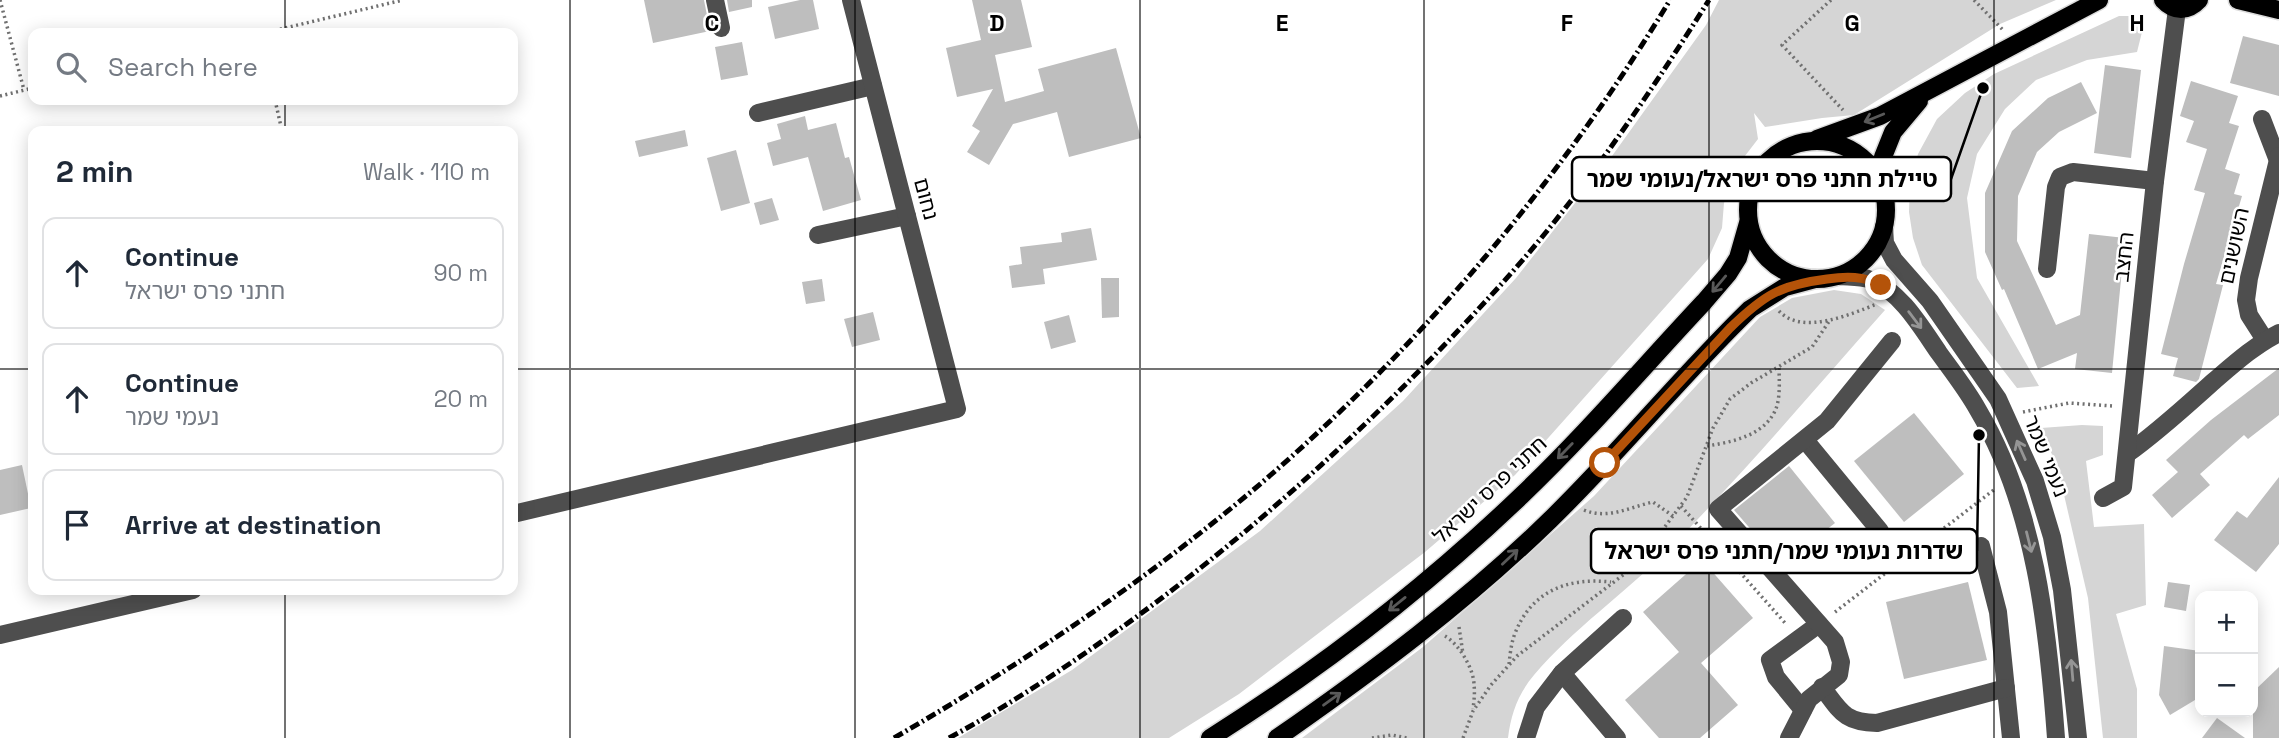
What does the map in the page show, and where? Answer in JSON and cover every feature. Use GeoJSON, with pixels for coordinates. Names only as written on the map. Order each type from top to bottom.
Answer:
{"type":"FeatureCollection","features":[{"type":"Feature","properties":{"kind":"main road"},"geometry":{"type":"LineString","coordinates":[[1808,142],[1880,116],[2099,0]]}},
{"type":"Feature","properties":{"kind":"main road"},"geometry":{"type":"LineString","coordinates":[[2169,5],[2187,9],[2199,0]]}},
{"type":"Feature","properties":{"kind":"main road"},"geometry":{"type":"LineString","coordinates":[[2238,0],[2279,9]]}},
{"type":"Feature","properties":{"kind":"main road"},"geometry":{"type":"LineString","coordinates":[[1277,738],[1394,654],[1499,567],[1569,501],[1750,309],[1785,287],[1839,276],[1859,265],[1875,248],[1884,227],[1886,207],[1883,157],[1893,132],[1928,92],[1956,74]]}},
{"type":"Feature","properties":{"kind":"main road"},"geometry":{"type":"LineString","coordinates":[[1815,279],[1797,277],[1780,269],[1765,257],[1755,241],[1748,223],[1748,204],[1752,184],[1762,167],[1777,154],[1795,145],[1816,141],[1838,144],[1857,154],[1873,169],[1883,188]]}},
{"type":"Feature","properties":{"kind":"main road","name":"חתני פרס ישראל"},"geometry":{"type":"LineString","coordinates":[[1210,738],[1371,625],[1475,540],[1523,494],[1728,274],[1738,258],[1748,223]]}},
{"type":"Feature","properties":{"kind":"street"},"geometry":{"type":"LineString","coordinates":[[715,0],[721,28]]}},
{"type":"Feature","properties":{"kind":"street","name":"נחום"},"geometry":{"type":"LineString","coordinates":[[518,513],[957,409],[851,0]]}},
{"type":"Feature","properties":{"kind":"street","name":"החצב"},"geometry":{"type":"LineString","coordinates":[[2103,498],[2123,487],[2155,181],[2169,5]]}},
{"type":"Feature","properties":{"kind":"street"},"geometry":{"type":"LineString","coordinates":[[758,113],[873,86]]}},
{"type":"Feature","properties":{"kind":"street"},"geometry":{"type":"LineString","coordinates":[[2262,119],[2278,157]]}},
{"type":"Feature","properties":{"kind":"street","name":"השושנים"},"geometry":{"type":"LineString","coordinates":[[2127,454],[2272,336],[2249,315],[2246,300],[2278,157]]}},
{"type":"Feature","properties":{"kind":"street"},"geometry":{"type":"LineString","coordinates":[[2047,270],[2056,187],[2060,177],[2073,172],[2155,181]]}},
{"type":"Feature","properties":{"kind":"street"},"geometry":{"type":"LineString","coordinates":[[818,235],[907,216]]}},
{"type":"Feature","properties":{"kind":"street","name":"נעמי שמר"},"geometry":{"type":"LineString","coordinates":[[1884,227],[1885,243],[1894,260],[1930,301],[1998,399],[2035,481],[2052,537],[2062,590],[2070,643],[2078,738]]}},
{"type":"Feature","properties":{"kind":"street","name":"נעמי שמר"},"geometry":{"type":"LineString","coordinates":[[1839,276],[1868,279],[1881,285],[1895,297],[1913,315],[1979,410],[2010,478],[2030,542],[2048,646],[2056,738]]}},
{"type":"Feature","properties":{"kind":"street"},"geometry":{"type":"LineString","coordinates":[[1789,738],[1809,699],[1839,675],[1841,662],[1835,642],[1718,509],[1827,421],[1892,341]]}},
{"type":"Feature","properties":{"kind":"street"},"geometry":{"type":"LineString","coordinates":[[1805,440],[1880,531]]}},
{"type":"Feature","properties":{"kind":"street"},"geometry":{"type":"LineString","coordinates":[[1981,545],[1998,612],[2011,738]]}},
{"type":"Feature","properties":{"kind":"street"},"geometry":{"type":"LineString","coordinates":[[0,635],[172,595]]}},
{"type":"Feature","properties":{"kind":"street"},"geometry":{"type":"LineString","coordinates":[[1526,738],[1536,707],[1562,673],[1623,618]]}},
{"type":"Feature","properties":{"kind":"street"},"geometry":{"type":"LineString","coordinates":[[1803,710],[1776,677],[1770,660],[1819,624]]}},
{"type":"Feature","properties":{"kind":"street"},"geometry":{"type":"LineString","coordinates":[[1562,673],[1617,738]]}},
{"type":"Feature","properties":{"kind":"street"},"geometry":{"type":"LineString","coordinates":[[1822,687],[1843,715],[1858,723],[1877,723],[2006,688]]}},
{"type":"Feature","properties":{"kind":"path"},"geometry":{"type":"LineString","coordinates":[[0,0],[24,90]]}},
{"type":"Feature","properties":{"kind":"path"},"geometry":{"type":"LineString","coordinates":[[285,28],[403,0]]}},
{"type":"Feature","properties":{"kind":"path"},"geometry":{"type":"LineString","coordinates":[[1831,0],[1782,45],[1857,125]]}},
{"type":"Feature","properties":{"kind":"path"},"geometry":{"type":"LineString","coordinates":[[1974,0],[2015,43]]}},
{"type":"Feature","properties":{"kind":"path"},"geometry":{"type":"LineString","coordinates":[[0,96],[28,89]]}},
{"type":"Feature","properties":{"kind":"path"},"geometry":{"type":"LineString","coordinates":[[276,105],[281,126]]}},
{"type":"Feature","properties":{"kind":"path"},"geometry":{"type":"LineString","coordinates":[[1767,298],[1784,316],[1803,323],[1830,320],[1895,297]]}},
{"type":"Feature","properties":{"kind":"path"},"geometry":{"type":"LineString","coordinates":[[1463,738],[1473,711],[1491,685],[1517,656],[1627,572],[1681,506],[1687,497],[1713,428],[1730,399],[1779,365],[1812,347],[1830,320]]}},
{"type":"Feature","properties":{"kind":"path"},"geometry":{"type":"LineString","coordinates":[[1707,446],[1737,440],[1760,429],[1775,411],[1779,393],[1779,365]]}},
{"type":"Feature","properties":{"kind":"path"},"geometry":{"type":"LineString","coordinates":[[2007,419],[2027,411],[2069,403],[2132,407]]}},
{"type":"Feature","properties":{"kind":"path"},"geometry":{"type":"LineString","coordinates":[[1819,624],[2010,478]]}},
{"type":"Feature","properties":{"kind":"path"},"geometry":{"type":"LineString","coordinates":[[1569,501],[1588,512],[1600,514],[1615,514],[1653,502],[1673,516]]}},
{"type":"Feature","properties":{"kind":"path"},"geometry":{"type":"LineString","coordinates":[[1681,506],[1799,639]]}},
{"type":"Feature","properties":{"kind":"path"},"geometry":{"type":"LineString","coordinates":[[1508,666],[1514,636],[1526,614],[1543,594],[1577,582],[1613,582]]}},
{"type":"Feature","properties":{"kind":"path"},"geometry":{"type":"LineString","coordinates":[[1424,629],[1450,638],[1464,656],[1475,682],[1473,711]]}},
{"type":"Feature","properties":{"kind":"path"},"geometry":{"type":"LineString","coordinates":[[1373,738],[1392,735],[1407,738]]}},
{"type":"Feature","properties":{"kind":"shaded area"},"geometry":{"type":"Polygon","coordinates":[[[1719,0],[2056,0],[2000,24],[1854,115],[1765,127],[1754,113],[1758,139],[1738,165],[1724,203],[1722,228],[1708,259],[1515,475],[1425,552],[1239,694],[1169,738],[958,738],[1072,670],[1260,531],[1403,401],[1516,278],[1612,156],[1706,25],[1719,0]]]}},
{"type":"Feature","properties":{"kind":"shaded area"},"geometry":{"type":"Polygon","coordinates":[[[2119,16],[2132,16],[2143,28],[2137,52],[2087,60],[2036,80],[2005,109],[1977,154],[1967,198],[1977,278],[2039,386],[2017,388],[1922,265],[1913,238],[1909,212],[1910,184],[1918,154],[1937,119],[1965,93],[1994,74],[2119,16]]]}},
{"type":"Feature","properties":{"kind":"shaded area"},"geometry":{"type":"Polygon","coordinates":[[[1834,290],[1861,294],[1885,310],[1695,522],[1651,567],[1565,642],[1534,675],[1516,705],[1508,738],[1302,738],[1423,647],[1594,496],[1760,317],[1792,298],[1834,290]]]}},
{"type":"Feature","properties":{"kind":"shaded area"},"geometry":{"type":"Polygon","coordinates":[[[2103,426],[2103,455],[2086,461],[2094,527],[2144,524],[2146,605],[2116,614],[2137,689],[2137,738],[2103,738],[2088,598],[2058,469],[2041,428],[2103,426]]]}},
{"type":"Feature","properties":{"kind":"building"},"geometry":{"type":"Polygon","coordinates":[[[644,0],[704,0],[710,31],[653,43],[644,0]]]}},
{"type":"Feature","properties":{"kind":"building"},"geometry":{"type":"Polygon","coordinates":[[[727,0],[752,0],[752,7],[729,12],[727,0]]]}},
{"type":"Feature","properties":{"kind":"building"},"geometry":{"type":"Polygon","coordinates":[[[813,0],[819,29],[775,39],[768,7],[813,0]]]}},
{"type":"Feature","properties":{"kind":"building"},"geometry":{"type":"Polygon","coordinates":[[[972,0],[1021,0],[1032,47],[995,55],[1005,102],[1044,91],[1038,69],[1116,48],[1141,138],[1069,157],[1057,112],[1013,124],[989,165],[967,152],[980,131],[972,126],[993,89],[957,97],[946,48],[981,40],[972,0]]]}},
{"type":"Feature","properties":{"kind":"building"},"geometry":{"type":"Polygon","coordinates":[[[2243,36],[2279,45],[2279,96],[2230,83],[2243,36]]]}},
{"type":"Feature","properties":{"kind":"building"},"geometry":{"type":"Polygon","coordinates":[[[742,42],[748,75],[721,80],[715,47],[742,42]]]}},
{"type":"Feature","properties":{"kind":"building"},"geometry":{"type":"Polygon","coordinates":[[[2105,65],[2141,70],[2131,158],[2094,153],[2105,65]]]}},
{"type":"Feature","properties":{"kind":"building"},"geometry":{"type":"Polygon","coordinates":[[[2191,81],[2238,96],[2229,123],[2239,126],[2225,169],[2240,174],[2234,194],[2242,196],[2216,284],[2223,285],[2196,382],[2173,376],[2178,358],[2161,354],[2205,193],[2194,190],[2207,149],[2186,142],[2194,121],[2180,116],[2191,81]]]}},
{"type":"Feature","properties":{"kind":"building"},"geometry":{"type":"Polygon","coordinates":[[[2081,82],[2097,113],[2059,132],[2037,152],[2018,196],[2017,241],[2056,325],[2080,315],[2089,234],[2125,238],[2112,373],[2075,369],[2077,353],[2038,369],[1985,252],[1985,193],[2012,131],[2048,98],[2081,82]]]}},
{"type":"Feature","properties":{"kind":"building"},"geometry":{"type":"Polygon","coordinates":[[[805,116],[808,130],[836,123],[845,158],[849,157],[861,200],[823,211],[808,157],[773,166],[767,143],[781,139],[777,124],[805,116]]]}},
{"type":"Feature","properties":{"kind":"building"},"geometry":{"type":"Polygon","coordinates":[[[685,130],[688,146],[639,157],[635,141],[685,130]]]}},
{"type":"Feature","properties":{"kind":"building"},"geometry":{"type":"Polygon","coordinates":[[[736,150],[750,203],[721,211],[707,158],[736,150]]]}},
{"type":"Feature","properties":{"kind":"building"},"geometry":{"type":"Polygon","coordinates":[[[772,198],[779,220],[760,225],[754,203],[772,198]]]}},
{"type":"Feature","properties":{"kind":"building"},"geometry":{"type":"Polygon","coordinates":[[[1091,228],[1097,260],[1043,269],[1045,284],[1012,288],[1009,266],[1022,264],[1020,247],[1062,242],[1061,233],[1091,228]]]}},
{"type":"Feature","properties":{"kind":"building"},"geometry":{"type":"Polygon","coordinates":[[[1101,278],[1119,278],[1119,317],[1102,318],[1101,278]]]}},
{"type":"Feature","properties":{"kind":"building"},"geometry":{"type":"Polygon","coordinates":[[[822,279],[825,301],[806,304],[802,282],[822,279]]]}},
{"type":"Feature","properties":{"kind":"building"},"geometry":{"type":"Polygon","coordinates":[[[873,312],[880,340],[852,347],[844,319],[873,312]]]}},
{"type":"Feature","properties":{"kind":"building"},"geometry":{"type":"Polygon","coordinates":[[[1069,315],[1076,342],[1051,349],[1044,322],[1069,315]]]}},
{"type":"Feature","properties":{"kind":"building"},"geometry":{"type":"Polygon","coordinates":[[[2279,368],[2279,415],[2248,439],[2244,435],[2200,474],[2210,485],[2172,518],[2152,495],[2178,472],[2166,460],[2211,420],[2279,368]]]}},
{"type":"Feature","properties":{"kind":"building"},"geometry":{"type":"Polygon","coordinates":[[[1914,413],[1964,474],[1904,522],[1854,461],[1914,413]]]}},
{"type":"Feature","properties":{"kind":"building"},"geometry":{"type":"Polygon","coordinates":[[[22,465],[28,509],[0,515],[0,470],[22,465]]]}},
{"type":"Feature","properties":{"kind":"building"},"geometry":{"type":"Polygon","coordinates":[[[1789,466],[1835,523],[1782,565],[1734,510],[1789,466]]]}},
{"type":"Feature","properties":{"kind":"building"},"geometry":{"type":"Polygon","coordinates":[[[2279,477],[2279,544],[2256,572],[2214,540],[2237,511],[2247,518],[2279,477]]]}},
{"type":"Feature","properties":{"kind":"building"},"geometry":{"type":"Polygon","coordinates":[[[1702,560],[1753,618],[1701,663],[1738,705],[1700,738],[1659,738],[1625,700],[1679,652],[1643,612],[1702,560]]]}},
{"type":"Feature","properties":{"kind":"building"},"geometry":{"type":"Polygon","coordinates":[[[1968,582],[1987,660],[1904,679],[1886,602],[1968,582]]]}},
{"type":"Feature","properties":{"kind":"building"},"geometry":{"type":"Polygon","coordinates":[[[2168,582],[2190,585],[2186,611],[2164,607],[2168,582]]]}},
{"type":"Feature","properties":{"kind":"building"},"geometry":{"type":"Polygon","coordinates":[[[2164,646],[2195,650],[2195,700],[2170,715],[2159,695],[2164,646]]]}},
{"type":"Feature","properties":{"kind":"building"},"geometry":{"type":"Polygon","coordinates":[[[2279,667],[2279,738],[2253,738],[2253,717],[2258,717],[2258,687],[2279,667]]]}},
{"type":"Feature","properties":{"kind":"building"},"geometry":{"type":"Polygon","coordinates":[[[2217,718],[2245,738],[2202,738],[2217,718]]]}},
{"type":"Feature","properties":{"kind":"railway"},"geometry":{"type":"LineString","coordinates":[[894,738],[1079,622],[1167,559],[1252,491],[1371,382],[1481,262],[1532,199],[1627,68],[1670,0]]}},
{"type":"Feature","properties":{"kind":"railway"},"geometry":{"type":"LineString","coordinates":[[949,738],[1046,680],[1139,615],[1234,540],[1369,420],[1455,334],[1554,222],[1635,113],[1709,0]]}},
{"type":"Feature","properties":{"kind":"place","name":"טיילת חתני פרס ישראל/נעומי שמר"},"geometry":{"type":"Point","coordinates":[1983,88]}},
{"type":"Feature","properties":{"kind":"place","name":"שדרות נעומי שמר/חתני פרס ישראל"},"geometry":{"type":"Point","coordinates":[1979,435]}},
{"type":"Feature","properties":{"kind":"route"},"geometry":{"type":"LineString","coordinates":[[1605,463],[1730,328],[1750,309],[1767,298],[1785,287],[1839,276],[1868,279],[1881,285]]}}]}
